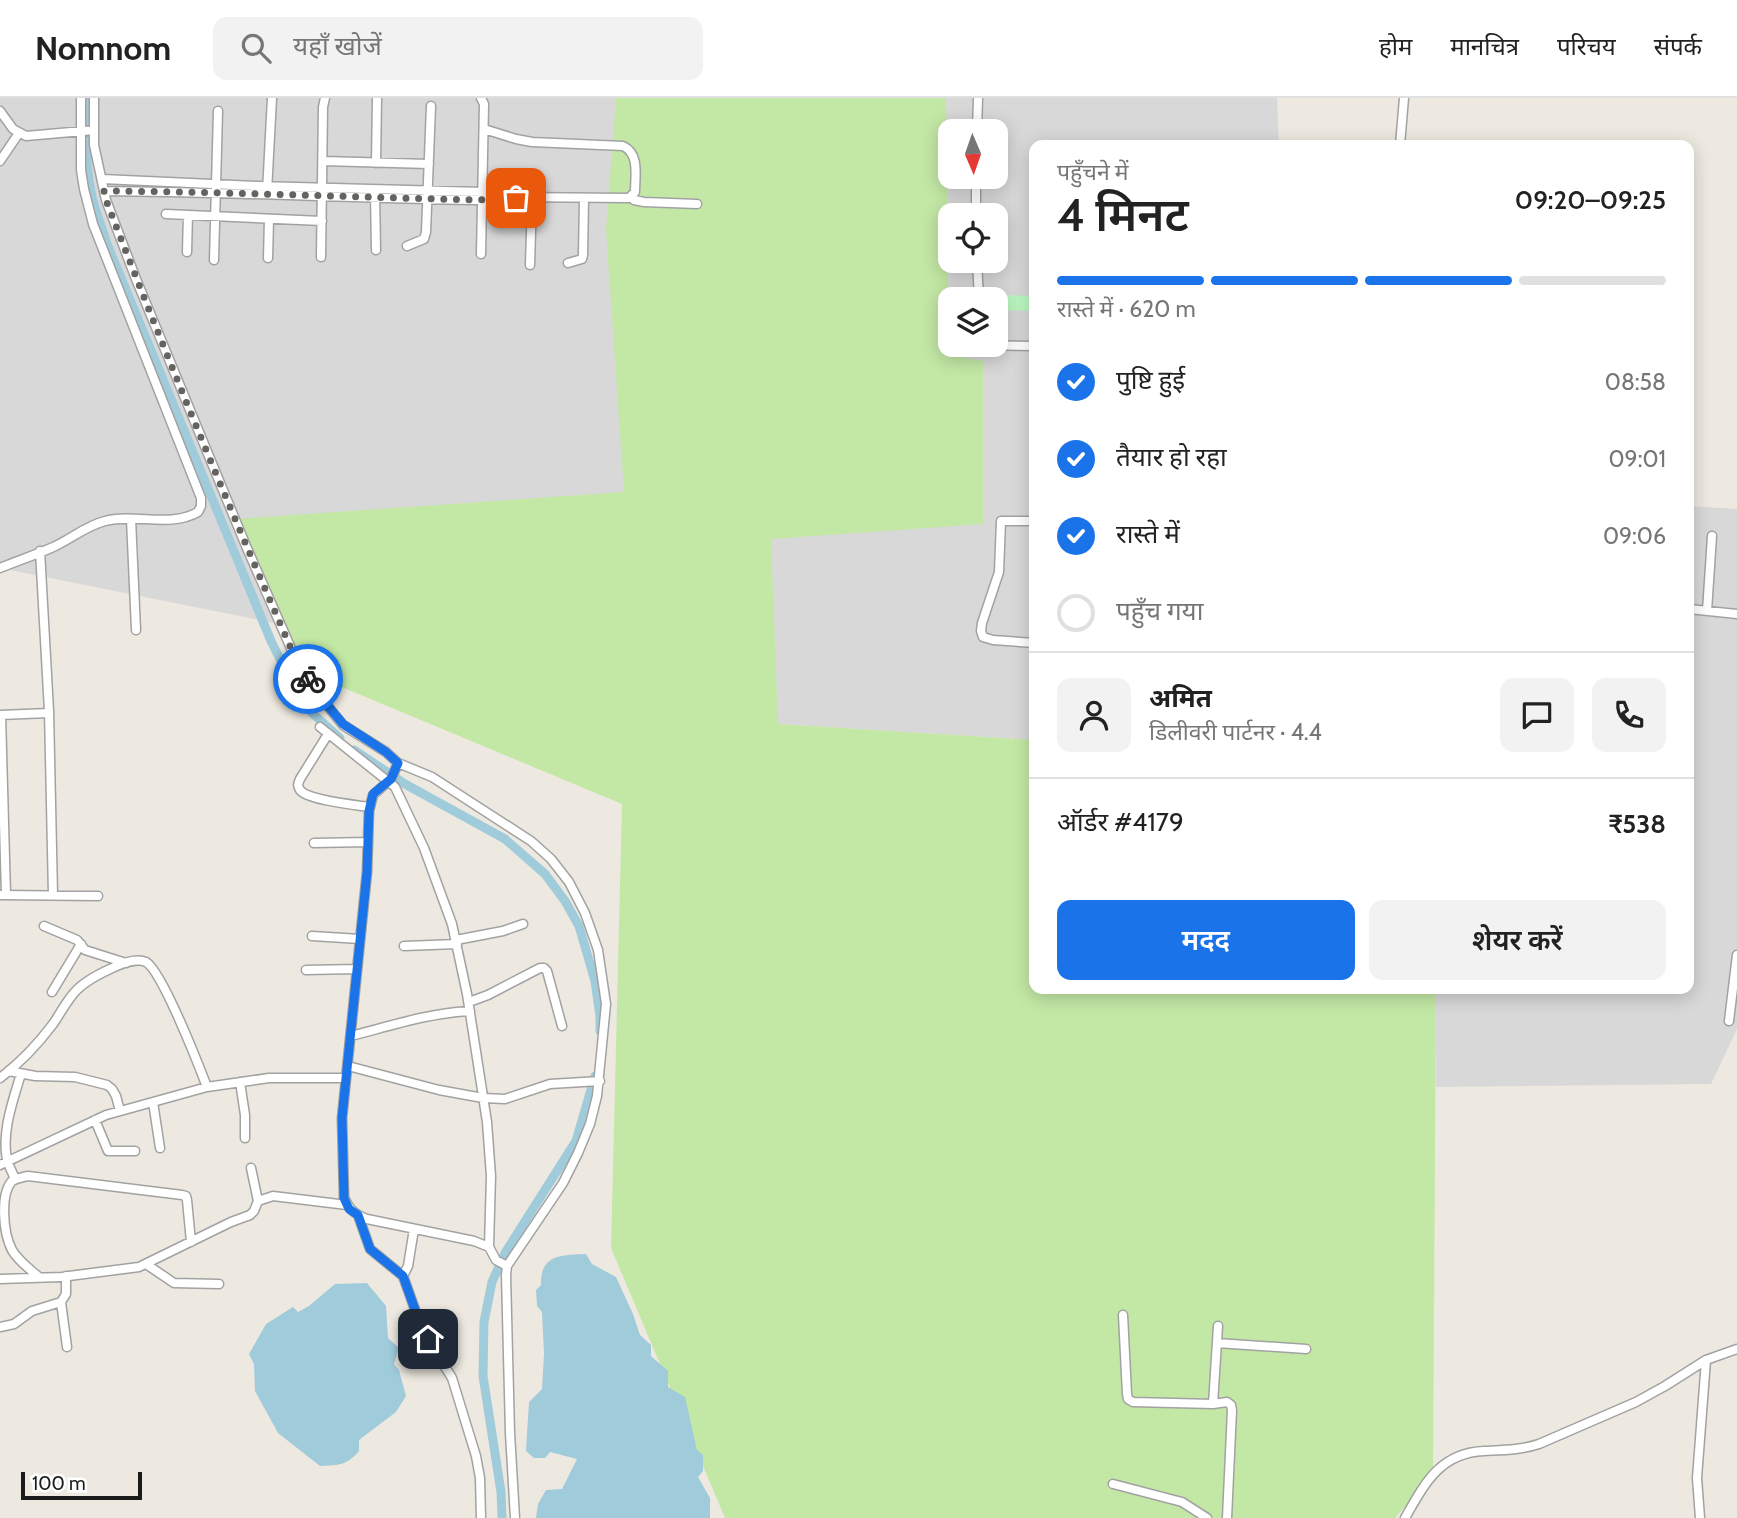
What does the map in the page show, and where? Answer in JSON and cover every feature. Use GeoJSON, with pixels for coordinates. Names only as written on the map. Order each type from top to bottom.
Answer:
{"type":"FeatureCollection","features":[{"type":"Feature","properties":{"kind":"street"},"geometry":{"type":"LineString","coordinates":[[80,98],[86,131],[94,145],[106,200],[136,279],[242,537],[297,662],[317,693],[343,724],[398,763],[432,777],[531,841],[551,859],[569,882],[585,913],[598,950],[606,1004],[590,1124],[579,1153],[562,1182],[502,1264]]}},
{"type":"Feature","properties":{"kind":"street"},"geometry":{"type":"LineString","coordinates":[[0,568],[52,548],[81,530],[104,521],[185,517],[198,512],[201,506],[201,498],[93,224],[82,179],[86,131],[93,98]]}},
{"type":"Feature","properties":{"kind":"street"},"geometry":{"type":"LineString","coordinates":[[268,191],[272,98]]}},
{"type":"Feature","properties":{"kind":"street"},"geometry":{"type":"LineString","coordinates":[[321,257],[323,107],[326,98]]}},
{"type":"Feature","properties":{"kind":"street"},"geometry":{"type":"LineString","coordinates":[[376,163],[377,98]]}},
{"type":"Feature","properties":{"kind":"street"},"geometry":{"type":"LineString","coordinates":[[481,98],[484,104],[481,254]]}},
{"type":"Feature","properties":{"kind":"street"},"geometry":{"type":"LineString","coordinates":[[977,119],[978,98]]}},
{"type":"Feature","properties":{"kind":"street"},"geometry":{"type":"LineString","coordinates":[[1400,140],[1404,98]]}},
{"type":"Feature","properties":{"kind":"street"},"geometry":{"type":"LineString","coordinates":[[407,246],[424,239],[426,232],[431,106]]}},
{"type":"Feature","properties":{"kind":"street"},"geometry":{"type":"LineString","coordinates":[[0,111],[13,129],[26,136],[86,131]]}},
{"type":"Feature","properties":{"kind":"street"},"geometry":{"type":"LineString","coordinates":[[214,260],[218,111]]}},
{"type":"Feature","properties":{"kind":"street"},"geometry":{"type":"LineString","coordinates":[[484,129],[532,142],[623,146],[631,150],[634,156],[633,196]]}},
{"type":"Feature","properties":{"kind":"street"},"geometry":{"type":"LineString","coordinates":[[0,161],[19,133]]}},
{"type":"Feature","properties":{"kind":"street"},"geometry":{"type":"LineString","coordinates":[[323,162],[429,164]]}},
{"type":"Feature","properties":{"kind":"street"},"geometry":{"type":"LineString","coordinates":[[102,179],[323,197],[375,194],[624,199],[633,196]]}},
{"type":"Feature","properties":{"kind":"street"},"geometry":{"type":"LineString","coordinates":[[268,191],[323,187],[375,194]]}},
{"type":"Feature","properties":{"kind":"street"},"geometry":{"type":"LineString","coordinates":[[104,191],[215,189]]}},
{"type":"Feature","properties":{"kind":"street"},"geometry":{"type":"LineString","coordinates":[[375,194],[376,250]]}},
{"type":"Feature","properties":{"kind":"street"},"geometry":{"type":"LineString","coordinates":[[633,196],[634,200],[644,202],[697,204]]}},
{"type":"Feature","properties":{"kind":"street"},"geometry":{"type":"LineString","coordinates":[[530,265],[532,198]]}},
{"type":"Feature","properties":{"kind":"street"},"geometry":{"type":"LineString","coordinates":[[568,263],[582,260],[584,199]]}},
{"type":"Feature","properties":{"kind":"street"},"geometry":{"type":"LineString","coordinates":[[166,214],[322,221]]}},
{"type":"Feature","properties":{"kind":"street"},"geometry":{"type":"LineString","coordinates":[[187,252],[188,215]]}},
{"type":"Feature","properties":{"kind":"street"},"geometry":{"type":"LineString","coordinates":[[268,258],[269,219]]}},
{"type":"Feature","properties":{"kind":"street"},"geometry":{"type":"LineString","coordinates":[[1008,346],[1029,346]]}},
{"type":"Feature","properties":{"kind":"street"},"geometry":{"type":"LineString","coordinates":[[131,519],[136,630]]}},
{"type":"Feature","properties":{"kind":"street"},"geometry":{"type":"LineString","coordinates":[[1029,521],[1001,521],[999,572],[981,631],[983,637],[993,640],[1029,643]]}},
{"type":"Feature","properties":{"kind":"street"},"geometry":{"type":"LineString","coordinates":[[1707,611],[1712,536]]}},
{"type":"Feature","properties":{"kind":"street"},"geometry":{"type":"LineString","coordinates":[[40,551],[49,713],[52,895]]}},
{"type":"Feature","properties":{"kind":"street"},"geometry":{"type":"LineString","coordinates":[[1694,610],[1737,614]]}},
{"type":"Feature","properties":{"kind":"street"},"geometry":{"type":"LineString","coordinates":[[49,713],[0,715],[3,895],[98,895]]}},
{"type":"Feature","properties":{"kind":"street"},"geometry":{"type":"LineString","coordinates":[[320,727],[391,778],[424,848],[452,924],[469,1007],[487,1122],[491,1177],[489,1247]]}},
{"type":"Feature","properties":{"kind":"street"},"geometry":{"type":"LineString","coordinates":[[328,734],[300,779],[299,789],[302,793],[324,800],[369,807]]}},
{"type":"Feature","properties":{"kind":"street"},"geometry":{"type":"LineString","coordinates":[[398,763],[391,778],[373,794],[369,807],[367,872],[342,1118],[344,1198],[349,1209],[367,1219],[474,1241],[489,1247],[502,1264],[506,1275],[515,1518]]}},
{"type":"Feature","properties":{"kind":"street"},"geometry":{"type":"LineString","coordinates":[[314,843],[368,842]]}},
{"type":"Feature","properties":{"kind":"street"},"geometry":{"type":"LineString","coordinates":[[404,946],[456,942],[523,924]]}},
{"type":"Feature","properties":{"kind":"street"},"geometry":{"type":"LineString","coordinates":[[44,926],[78,940],[85,950],[126,963]]}},
{"type":"Feature","properties":{"kind":"street"},"geometry":{"type":"LineString","coordinates":[[313,936],[360,939]]}},
{"type":"Feature","properties":{"kind":"street"},"geometry":{"type":"LineString","coordinates":[[52,992],[81,944]]}},
{"type":"Feature","properties":{"kind":"street"},"geometry":{"type":"LineString","coordinates":[[1729,1021],[1737,956]]}},
{"type":"Feature","properties":{"kind":"street"},"geometry":{"type":"LineString","coordinates":[[0,1077],[20,1062],[52,1026],[76,989],[97,975],[126,963],[141,961],[148,964],[162,984],[190,1042],[207,1087]]}},
{"type":"Feature","properties":{"kind":"street"},"geometry":{"type":"LineString","coordinates":[[351,1036],[469,1007],[540,968],[547,971],[562,1026]]}},
{"type":"Feature","properties":{"kind":"street"},"geometry":{"type":"LineString","coordinates":[[306,970],[357,969]]}},
{"type":"Feature","properties":{"kind":"street"},"geometry":{"type":"LineString","coordinates":[[348,1066],[439,1090],[483,1098],[505,1099],[550,1084],[595,1082]]}},
{"type":"Feature","properties":{"kind":"street"},"geometry":{"type":"LineString","coordinates":[[9,1071],[35,1076],[75,1077],[107,1086],[116,1096],[120,1111]]}},
{"type":"Feature","properties":{"kind":"street"},"geometry":{"type":"LineString","coordinates":[[15,1179],[4,1163],[8,1120],[21,1074]]}},
{"type":"Feature","properties":{"kind":"street"},"geometry":{"type":"LineString","coordinates":[[4,1163],[106,1115],[207,1087],[269,1078],[346,1077]]}},
{"type":"Feature","properties":{"kind":"street"},"geometry":{"type":"LineString","coordinates":[[240,1082],[245,1138]]}},
{"type":"Feature","properties":{"kind":"street"},"geometry":{"type":"LineString","coordinates":[[153,1102],[160,1148]]}},
{"type":"Feature","properties":{"kind":"street"},"geometry":{"type":"LineString","coordinates":[[95,1120],[108,1151],[135,1152]]}},
{"type":"Feature","properties":{"kind":"street"},"geometry":{"type":"LineString","coordinates":[[0,1279],[66,1276],[146,1264],[253,1213],[258,1201],[251,1168]]}},
{"type":"Feature","properties":{"kind":"street"},"geometry":{"type":"LineString","coordinates":[[40,1278],[12,1252],[3,1230],[2,1198],[15,1179],[28,1176],[186,1196],[191,1242]]}},
{"type":"Feature","properties":{"kind":"street"},"geometry":{"type":"LineString","coordinates":[[258,1201],[273,1196],[347,1205]]}},
{"type":"Feature","properties":{"kind":"street"},"geometry":{"type":"LineString","coordinates":[[358,1215],[370,1249],[403,1276],[423,1332],[452,1378],[476,1456],[480,1478],[481,1518]]}},
{"type":"Feature","properties":{"kind":"street"},"geometry":{"type":"LineString","coordinates":[[403,1276],[408,1266],[414,1229]]}},
{"type":"Feature","properties":{"kind":"street"},"geometry":{"type":"LineString","coordinates":[[146,1264],[174,1283],[219,1284]]}},
{"type":"Feature","properties":{"kind":"street"},"geometry":{"type":"LineString","coordinates":[[66,1276],[66,1294],[61,1302],[67,1347]]}},
{"type":"Feature","properties":{"kind":"street"},"geometry":{"type":"LineString","coordinates":[[0,1327],[14,1324],[32,1311],[61,1302]]}},
{"type":"Feature","properties":{"kind":"street"},"geometry":{"type":"LineString","coordinates":[[1123,1315],[1128,1399],[1133,1402],[1227,1402],[1231,1405],[1233,1410],[1227,1518]]}},
{"type":"Feature","properties":{"kind":"street"},"geometry":{"type":"LineString","coordinates":[[1213,1404],[1217,1326]]}},
{"type":"Feature","properties":{"kind":"street"},"geometry":{"type":"LineString","coordinates":[[1217,1343],[1306,1349]]}},
{"type":"Feature","properties":{"kind":"street"},"geometry":{"type":"LineString","coordinates":[[1405,1518],[1427,1481],[1445,1463],[1459,1455],[1539,1444],[1636,1402],[1706,1360],[1737,1349]]}},
{"type":"Feature","properties":{"kind":"street"},"geometry":{"type":"LineString","coordinates":[[1700,1518],[1697,1478],[1706,1360]]}},
{"type":"Feature","properties":{"kind":"street"},"geometry":{"type":"LineString","coordinates":[[1113,1484],[1182,1502],[1207,1518]]}},
{"type":"Feature","properties":{"kind":"shaded area"},"geometry":{"type":"Polygon","coordinates":[[[0,98],[1277,98],[1279,140],[1029,140],[1029,740],[778,724],[0,568],[0,98]]]}},
{"type":"Feature","properties":{"kind":"shaded area"},"geometry":{"type":"Polygon","coordinates":[[[1694,506],[1737,509],[1737,1029],[1711,1084],[1436,1087],[1436,994],[1694,994],[1694,506]]]}},
{"type":"Feature","properties":{"kind":"green space"},"geometry":{"type":"Polygon","coordinates":[[[616,98],[946,98],[946,119],[938,119],[938,189],[947,189],[947,203],[938,203],[938,273],[948,273],[948,287],[938,287],[938,357],[983,361],[983,524],[771,539],[778,724],[1029,740],[1029,994],[1436,994],[1433,1475],[1395,1518],[725,1518],[611,1248],[622,804],[301,670],[235,519],[624,492],[606,230],[616,98]]]}},
{"type":"Feature","properties":{"kind":"green space"},"geometry":{"type":"Polygon","coordinates":[[[1008,295],[1029,296],[1029,311],[1008,310],[1008,295]]]}},
{"type":"Feature","properties":{"kind":"water"},"geometry":{"type":"Polygon","coordinates":[[[586,1254],[592,1264],[616,1277],[640,1335],[651,1345],[651,1356],[668,1371],[668,1387],[685,1397],[697,1450],[703,1455],[703,1471],[698,1477],[710,1498],[710,1518],[536,1518],[538,1504],[546,1490],[562,1489],[577,1459],[550,1452],[545,1458],[534,1458],[526,1451],[529,1402],[542,1389],[542,1312],[537,1306],[536,1290],[541,1285],[544,1267],[548,1262],[561,1256],[586,1254]]]}},
{"type":"Feature","properties":{"kind":"water"},"geometry":{"type":"Polygon","coordinates":[[[367,1283],[386,1306],[388,1338],[399,1348],[394,1364],[399,1370],[406,1396],[396,1412],[359,1440],[359,1451],[350,1460],[337,1465],[320,1466],[278,1433],[255,1391],[254,1364],[249,1354],[266,1324],[293,1307],[298,1312],[309,1306],[335,1284],[367,1283]]]}},
{"type":"Feature","properties":{"kind":"waterway"},"geometry":{"type":"LineString","coordinates":[[88,98],[88,173],[92,197],[107,244],[271,641],[291,681],[312,713],[340,738]]}},
{"type":"Feature","properties":{"kind":"waterway"},"geometry":{"type":"LineString","coordinates":[[354,750],[405,784],[505,839],[545,874],[579,926],[595,981],[600,1031]]}},
{"type":"Feature","properties":{"kind":"waterway"},"geometry":{"type":"LineString","coordinates":[[502,1518],[501,1492],[483,1376],[484,1322],[492,1282],[505,1253],[576,1141],[595,1076]]}},
{"type":"Feature","properties":{"kind":"way so far"},"geometry":{"type":"LineString","coordinates":[[308,679],[297,662],[246,546],[136,279],[104,191],[475,200],[516,198]]}},
{"type":"Feature","properties":{"kind":"route"},"geometry":{"type":"LineString","coordinates":[[308,679],[343,724],[398,763],[391,779],[373,794],[369,811],[367,872],[342,1118],[344,1198],[349,1209],[358,1215],[370,1249],[403,1276],[428,1339]]}}]}
